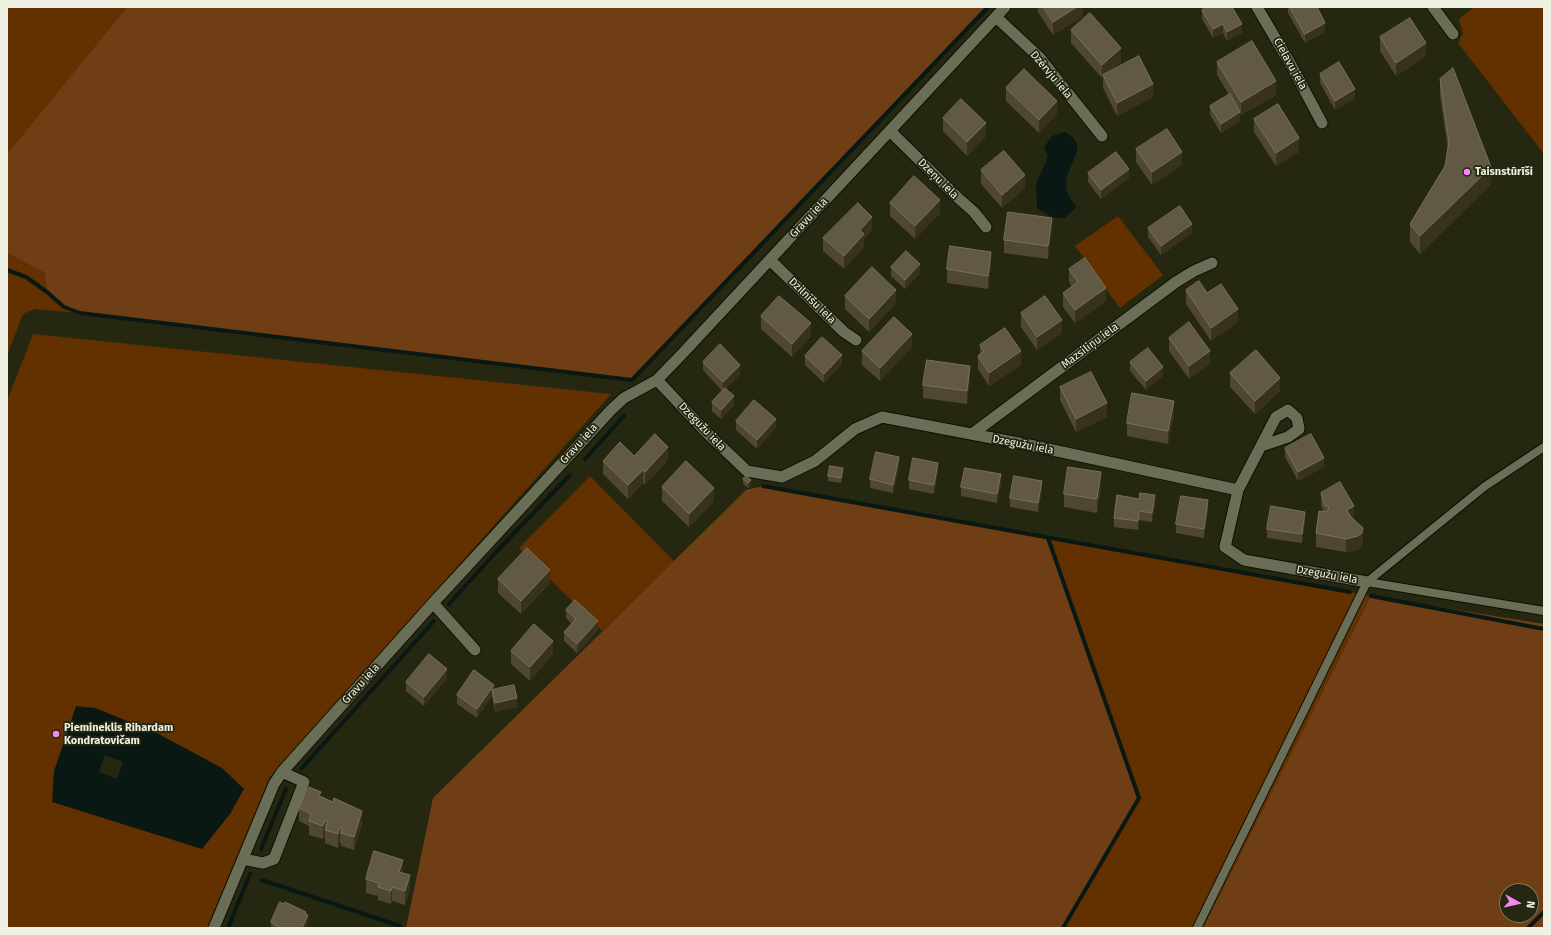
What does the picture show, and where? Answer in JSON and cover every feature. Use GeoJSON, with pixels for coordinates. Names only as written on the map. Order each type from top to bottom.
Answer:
{"type":"FeatureCollection","features":[{"type":"Feature","properties":{"kind":"street","name":"Gravu iela"},"geometry":{"type":"LineString","coordinates":[[214,928],[274,784],[282,772],[433,603],[611,410],[624,398],[657,380],[1005,7]]}},
{"type":"Feature","properties":{"kind":"street","name":"Cielavu iela"},"geometry":{"type":"LineString","coordinates":[[1256,7],[1291,65],[1322,123]]}},
{"type":"Feature","properties":{"kind":"street"},"geometry":{"type":"LineString","coordinates":[[1434,7],[1453,34]]}},
{"type":"Feature","properties":{"kind":"street","name":"Dzērvju iela"},"geometry":{"type":"LineString","coordinates":[[996,17],[1039,57],[1102,136]]}},
{"type":"Feature","properties":{"kind":"street","name":"Dzeņu iela"},"geometry":{"type":"LineString","coordinates":[[890,131],[957,198],[974,212],[986,227]]}},
{"type":"Feature","properties":{"kind":"street","name":"Dzilnīšu iela"},"geometry":{"type":"LineString","coordinates":[[770,260],[844,332],[856,340]]}},
{"type":"Feature","properties":{"kind":"street","name":"Mazsiliņu iela"},"geometry":{"type":"LineString","coordinates":[[972,434],[1176,282],[1194,271],[1212,263]]}},
{"type":"Feature","properties":{"kind":"street","name":"Dzegužu iela"},"geometry":{"type":"LineString","coordinates":[[657,380],[707,433],[747,471],[782,477],[815,461],[855,430],[882,417],[972,434],[1238,490],[1225,547],[1244,560],[1367,582]]}},
{"type":"Feature","properties":{"kind":"street"},"geometry":{"type":"LineString","coordinates":[[1238,490],[1261,446]]}},
{"type":"Feature","properties":{"kind":"street"},"geometry":{"type":"LineString","coordinates":[[433,603],[475,650]]}},
{"type":"Feature","properties":{"kind":"street"},"geometry":{"type":"LineString","coordinates":[[243,859],[263,863],[274,859],[304,782],[282,772]]}},
{"type":"Feature","properties":{"kind":"lane"},"geometry":{"type":"LineString","coordinates":[[1197,928],[1367,582],[1484,487],[1544,447]]}},
{"type":"Feature","properties":{"kind":"lane"},"geometry":{"type":"LineString","coordinates":[[1367,582],[1544,611]]}},
{"type":"Feature","properties":{"kind":"shaded area"},"geometry":{"type":"Polygon","coordinates":[[[7,7],[127,7],[7,154],[7,7]]]}},
{"type":"Feature","properties":{"kind":"shaded area"},"geometry":{"type":"Polygon","coordinates":[[[127,7],[988,7],[632,380],[80,313],[64,307],[47,292],[45,273],[7,253],[7,154],[127,7]]]}},
{"type":"Feature","properties":{"kind":"shaded area"},"geometry":{"type":"Polygon","coordinates":[[[1474,7],[1544,7],[1544,154],[1458,43],[1463,33],[1459,19],[1474,7]]]}},
{"type":"Feature","properties":{"kind":"shaded area"},"geometry":{"type":"Polygon","coordinates":[[[1065,132],[1075,140],[1077,146],[1076,154],[1067,178],[1066,187],[1069,197],[1077,206],[1065,218],[1051,217],[1037,208],[1036,184],[1048,157],[1044,147],[1052,136],[1065,132]]]}},
{"type":"Feature","properties":{"kind":"shaded area"},"geometry":{"type":"Polygon","coordinates":[[[1118,216],[1163,275],[1120,308],[1075,246],[1118,216]]]}},
{"type":"Feature","properties":{"kind":"shaded area"},"geometry":{"type":"Polygon","coordinates":[[[7,253],[45,273],[64,307],[80,313],[35,309],[23,314],[7,356],[7,253]]]}},
{"type":"Feature","properties":{"kind":"shaded area"},"geometry":{"type":"Polygon","coordinates":[[[33,334],[611,394],[270,777],[207,928],[7,928],[7,401],[33,334]]]}},
{"type":"Feature","properties":{"kind":"shaded area"},"geometry":{"type":"Polygon","coordinates":[[[590,476],[674,561],[602,631],[519,548],[590,476]]]}},
{"type":"Feature","properties":{"kind":"shaded area"},"geometry":{"type":"Polygon","coordinates":[[[763,486],[1048,538],[1139,798],[1063,928],[406,928],[433,798],[746,490],[763,486]]]}},
{"type":"Feature","properties":{"kind":"shaded area"},"geometry":{"type":"Polygon","coordinates":[[[1048,538],[1371,596],[1203,928],[1063,928],[1139,798],[1048,538]]]}},
{"type":"Feature","properties":{"kind":"shaded area"},"geometry":{"type":"Polygon","coordinates":[[[1371,596],[1544,624],[1544,928],[1203,928],[1371,596]]]}},
{"type":"Feature","properties":{"kind":"shaded area"},"geometry":{"type":"Polygon","coordinates":[[[76,706],[95,708],[155,732],[222,768],[244,789],[230,814],[202,849],[52,802],[54,771],[76,706]]]}},
{"type":"Feature","properties":{"kind":"pier"},"geometry":{"type":"Polygon","coordinates":[[[105,755],[123,762],[117,779],[99,772],[105,755]]]}},
{"type":"Feature","properties":{"kind":"building"},"geometry":{"type":"Polygon","coordinates":[[[1044,7],[1077,7],[1053,22],[1044,7]]]}},
{"type":"Feature","properties":{"kind":"building"},"geometry":{"type":"Polygon","coordinates":[[[1207,7],[1232,7],[1242,24],[1227,32],[1223,24],[1213,29],[1202,10],[1207,7]]]}},
{"type":"Feature","properties":{"kind":"building"},"geometry":{"type":"Polygon","coordinates":[[[1290,7],[1317,7],[1325,23],[1305,34],[1290,7]]]}},
{"type":"Feature","properties":{"kind":"building"},"geometry":{"type":"Polygon","coordinates":[[[1090,13],[1121,48],[1102,65],[1071,30],[1090,13]]]}},
{"type":"Feature","properties":{"kind":"building"},"geometry":{"type":"Polygon","coordinates":[[[1410,18],[1426,43],[1396,63],[1380,37],[1410,18]]]}},
{"type":"Feature","properties":{"kind":"building"},"geometry":{"type":"Polygon","coordinates":[[[1252,41],[1276,81],[1241,102],[1217,62],[1252,41]]]}},
{"type":"Feature","properties":{"kind":"building"},"geometry":{"type":"Polygon","coordinates":[[[1139,56],[1153,84],[1117,103],[1103,75],[1139,56]]]}},
{"type":"Feature","properties":{"kind":"building"},"geometry":{"type":"Polygon","coordinates":[[[1339,62],[1355,89],[1335,101],[1320,74],[1339,62]]]}},
{"type":"Feature","properties":{"kind":"building","name":"Taisnstūrīši"},"geometry":{"type":"Polygon","coordinates":[[[1453,68],[1491,167],[1420,236],[1410,224],[1445,166],[1449,142],[1440,79],[1453,68]]]}},
{"type":"Feature","properties":{"kind":"building"},"geometry":{"type":"Polygon","coordinates":[[[1024,69],[1057,101],[1039,120],[1006,88],[1024,69]]]}},
{"type":"Feature","properties":{"kind":"building"},"geometry":{"type":"Polygon","coordinates":[[[1230,94],[1240,112],[1221,124],[1210,106],[1230,94]]]}},
{"type":"Feature","properties":{"kind":"building"},"geometry":{"type":"Polygon","coordinates":[[[961,99],[986,123],[967,142],[943,118],[961,99]]]}},
{"type":"Feature","properties":{"kind":"building"},"geometry":{"type":"Polygon","coordinates":[[[1278,104],[1299,138],[1276,153],[1254,119],[1278,104]]]}},
{"type":"Feature","properties":{"kind":"building"},"geometry":{"type":"Polygon","coordinates":[[[1167,129],[1182,152],[1152,172],[1136,149],[1167,129]]]}},
{"type":"Feature","properties":{"kind":"building"},"geometry":{"type":"Polygon","coordinates":[[[1004,151],[1025,175],[1002,195],[981,170],[1004,151]]]}},
{"type":"Feature","properties":{"kind":"building"},"geometry":{"type":"Polygon","coordinates":[[[1116,152],[1129,169],[1101,190],[1088,173],[1116,152]]]}},
{"type":"Feature","properties":{"kind":"building"},"geometry":{"type":"Polygon","coordinates":[[[914,176],[940,200],[915,226],[890,203],[914,176]]]}},
{"type":"Feature","properties":{"kind":"building"},"geometry":{"type":"Polygon","coordinates":[[[858,203],[872,217],[860,230],[864,234],[844,256],[823,238],[858,203]]]}},
{"type":"Feature","properties":{"kind":"building"},"geometry":{"type":"Polygon","coordinates":[[[1180,206],[1192,224],[1161,246],[1148,228],[1180,206]]]}},
{"type":"Feature","properties":{"kind":"building"},"geometry":{"type":"Polygon","coordinates":[[[1008,212],[1052,218],[1048,246],[1004,240],[1008,212]]]}},
{"type":"Feature","properties":{"kind":"building"},"geometry":{"type":"Polygon","coordinates":[[[950,246],[991,252],[988,276],[947,269],[950,246]]]}},
{"type":"Feature","properties":{"kind":"building"},"geometry":{"type":"Polygon","coordinates":[[[906,251],[920,264],[905,280],[891,267],[906,251]]]}},
{"type":"Feature","properties":{"kind":"building"},"geometry":{"type":"Polygon","coordinates":[[[1085,258],[1106,288],[1075,310],[1063,293],[1078,282],[1069,269],[1085,258]]]}},
{"type":"Feature","properties":{"kind":"building"},"geometry":{"type":"Polygon","coordinates":[[[872,267],[896,290],[869,319],[845,296],[872,267]]]}},
{"type":"Feature","properties":{"kind":"building"},"geometry":{"type":"Polygon","coordinates":[[[1199,281],[1207,293],[1221,284],[1238,309],[1211,328],[1186,290],[1199,281]]]}},
{"type":"Feature","properties":{"kind":"building"},"geometry":{"type":"Polygon","coordinates":[[[779,296],[811,323],[792,344],[761,316],[779,296]]]}},
{"type":"Feature","properties":{"kind":"building"},"geometry":{"type":"Polygon","coordinates":[[[1045,296],[1062,320],[1037,337],[1021,313],[1045,296]]]}},
{"type":"Feature","properties":{"kind":"building"},"geometry":{"type":"Polygon","coordinates":[[[894,317],[912,334],[880,368],[862,351],[894,317]]]}},
{"type":"Feature","properties":{"kind":"building"},"geometry":{"type":"Polygon","coordinates":[[[1189,322],[1210,351],[1189,366],[1169,338],[1189,322]]]}},
{"type":"Feature","properties":{"kind":"building"},"geometry":{"type":"Polygon","coordinates":[[[1005,328],[1021,351],[989,373],[978,356],[984,351],[980,345],[1005,328]]]}},
{"type":"Feature","properties":{"kind":"building"},"geometry":{"type":"Polygon","coordinates":[[[822,337],[842,355],[824,374],[805,356],[822,337]]]}},
{"type":"Feature","properties":{"kind":"building"},"geometry":{"type":"Polygon","coordinates":[[[720,344],[740,365],[723,382],[703,362],[720,344]]]}},
{"type":"Feature","properties":{"kind":"building"},"geometry":{"type":"Polygon","coordinates":[[[1148,348],[1163,367],[1146,381],[1130,362],[1148,348]]]}},
{"type":"Feature","properties":{"kind":"building"},"geometry":{"type":"Polygon","coordinates":[[[1256,350],[1280,378],[1255,401],[1230,373],[1256,350]]]}},
{"type":"Feature","properties":{"kind":"building"},"geometry":{"type":"Polygon","coordinates":[[[927,360],[970,366],[967,391],[923,385],[927,360]]]}},
{"type":"Feature","properties":{"kind":"building"},"geometry":{"type":"Polygon","coordinates":[[[1091,372],[1107,403],[1076,419],[1060,387],[1091,372]]]}},
{"type":"Feature","properties":{"kind":"building"},"geometry":{"type":"Polygon","coordinates":[[[725,388],[734,396],[721,410],[712,402],[725,388]]]}},
{"type":"Feature","properties":{"kind":"building"},"geometry":{"type":"Polygon","coordinates":[[[1132,393],[1174,401],[1168,431],[1127,423],[1132,393]]]}},
{"type":"Feature","properties":{"kind":"building"},"geometry":{"type":"Polygon","coordinates":[[[754,400],[776,419],[757,440],[736,421],[754,400]]]}},
{"type":"Feature","properties":{"kind":"building"},"geometry":{"type":"Polygon","coordinates":[[[655,434],[668,447],[645,472],[643,470],[628,485],[603,461],[620,442],[634,456],[655,434]]]}},
{"type":"Feature","properties":{"kind":"building"},"geometry":{"type":"Polygon","coordinates":[[[1311,434],[1324,458],[1298,472],[1285,448],[1311,434]]]}},
{"type":"Feature","properties":{"kind":"building"},"geometry":{"type":"Polygon","coordinates":[[[876,452],[899,457],[893,485],[870,479],[876,452]]]}},
{"type":"Feature","properties":{"kind":"building"},"geometry":{"type":"Polygon","coordinates":[[[913,458],[938,463],[934,485],[909,480],[913,458]]]}},
{"type":"Feature","properties":{"kind":"building"},"geometry":{"type":"Polygon","coordinates":[[[686,461],[714,488],[689,514],[662,487],[686,461]]]}},
{"type":"Feature","properties":{"kind":"building"},"geometry":{"type":"Polygon","coordinates":[[[830,466],[843,468],[841,478],[828,476],[830,466]]]}},
{"type":"Feature","properties":{"kind":"building"},"geometry":{"type":"Polygon","coordinates":[[[1068,467],[1101,472],[1097,499],[1064,494],[1068,467]]]}},
{"type":"Feature","properties":{"kind":"building"},"geometry":{"type":"Polygon","coordinates":[[[965,468],[1001,474],[997,494],[961,487],[965,468]]]}},
{"type":"Feature","properties":{"kind":"building"},"geometry":{"type":"Polygon","coordinates":[[[746,476],[751,480],[748,483],[743,479],[746,476]]]}},
{"type":"Feature","properties":{"kind":"building"},"geometry":{"type":"Polygon","coordinates":[[[1014,476],[1042,481],[1038,503],[1010,498],[1014,476]]]}},
{"type":"Feature","properties":{"kind":"building"},"geometry":{"type":"Polygon","coordinates":[[[1340,482],[1354,506],[1347,510],[1350,516],[1363,528],[1362,533],[1358,536],[1346,539],[1316,533],[1319,511],[1327,512],[1329,506],[1325,506],[1321,493],[1340,482]]]}},
{"type":"Feature","properties":{"kind":"building"},"geometry":{"type":"Polygon","coordinates":[[[1140,493],[1155,495],[1152,513],[1139,511],[1138,521],[1114,518],[1117,495],[1139,499],[1140,493]]]}},
{"type":"Feature","properties":{"kind":"building"},"geometry":{"type":"Polygon","coordinates":[[[1181,496],[1208,500],[1204,529],[1176,524],[1181,496]]]}},
{"type":"Feature","properties":{"kind":"building"},"geometry":{"type":"Polygon","coordinates":[[[1271,506],[1305,512],[1302,534],[1267,529],[1271,506]]]}},
{"type":"Feature","properties":{"kind":"building"},"geometry":{"type":"Polygon","coordinates":[[[527,548],[550,570],[521,601],[498,579],[527,548]]]}},
{"type":"Feature","properties":{"kind":"building"},"geometry":{"type":"Polygon","coordinates":[[[575,600],[598,621],[577,644],[564,632],[576,619],[566,610],[575,600]]]}},
{"type":"Feature","properties":{"kind":"building"},"geometry":{"type":"Polygon","coordinates":[[[534,624],[553,641],[530,667],[511,651],[534,624]]]}},
{"type":"Feature","properties":{"kind":"building"},"geometry":{"type":"Polygon","coordinates":[[[429,654],[447,669],[424,697],[406,682],[429,654]]]}},
{"type":"Feature","properties":{"kind":"building"},"geometry":{"type":"Polygon","coordinates":[[[474,670],[494,685],[477,709],[457,695],[474,670]]]}},
{"type":"Feature","properties":{"kind":"building"},"geometry":{"type":"Polygon","coordinates":[[[514,685],[517,698],[495,703],[492,690],[514,685]]]}},
{"type":"Feature","properties":{"kind":"building"},"geometry":{"type":"Polygon","coordinates":[[[309,787],[321,792],[319,796],[333,802],[334,798],[362,811],[354,837],[341,833],[343,828],[340,827],[338,834],[325,830],[328,821],[325,820],[323,826],[309,821],[311,814],[299,808],[309,787]]]}},
{"type":"Feature","properties":{"kind":"building"},"geometry":{"type":"Polygon","coordinates":[[[374,851],[403,860],[399,872],[410,875],[405,891],[392,887],[391,891],[378,887],[379,883],[366,879],[374,851]]]}},
{"type":"Feature","properties":{"kind":"building"},"geometry":{"type":"Polygon","coordinates":[[[280,902],[284,904],[285,902],[306,912],[305,914],[308,915],[302,928],[280,928],[271,922],[280,902]]]}},
{"type":"Feature","properties":{"kind":"waterway"},"geometry":{"type":"LineString","coordinates":[[7,270],[26,277],[47,292],[64,307],[80,313],[632,380],[988,7]]}},
{"type":"Feature","properties":{"kind":"waterway"},"geometry":{"type":"LineString","coordinates":[[585,459],[624,416]]}},
{"type":"Feature","properties":{"kind":"waterway"},"geometry":{"type":"LineString","coordinates":[[449,604],[496,552],[570,475]]}},
{"type":"Feature","properties":{"kind":"waterway"},"geometry":{"type":"LineString","coordinates":[[763,486],[1350,592]]}},
{"type":"Feature","properties":{"kind":"waterway"},"geometry":{"type":"LineString","coordinates":[[1048,538],[1139,798],[1063,928]]}},
{"type":"Feature","properties":{"kind":"waterway"},"geometry":{"type":"LineString","coordinates":[[1371,596],[1544,629]]}},
{"type":"Feature","properties":{"kind":"waterway"},"geometry":{"type":"LineString","coordinates":[[301,769],[434,621]]}},
{"type":"Feature","properties":{"kind":"waterway"},"geometry":{"type":"LineString","coordinates":[[261,849],[286,789]]}},
{"type":"Feature","properties":{"kind":"waterway"},"geometry":{"type":"LineString","coordinates":[[228,928],[250,874]]}},
{"type":"Feature","properties":{"kind":"waterway"},"geometry":{"type":"LineString","coordinates":[[262,880],[400,926]]}},
{"type":"Feature","properties":{"kind":"waterway"},"geometry":{"type":"LineString","coordinates":[[1528,928],[1544,912]]}},
{"type":"Feature","properties":{"kind":"place","name":"Taisnstūrīši"},"geometry":{"type":"Point","coordinates":[1467,172]}},
{"type":"Feature","properties":{"kind":"place","name":"Piemineklis Rihardam Kondratovičam"},"geometry":{"type":"Point","coordinates":[56,734]}}]}
